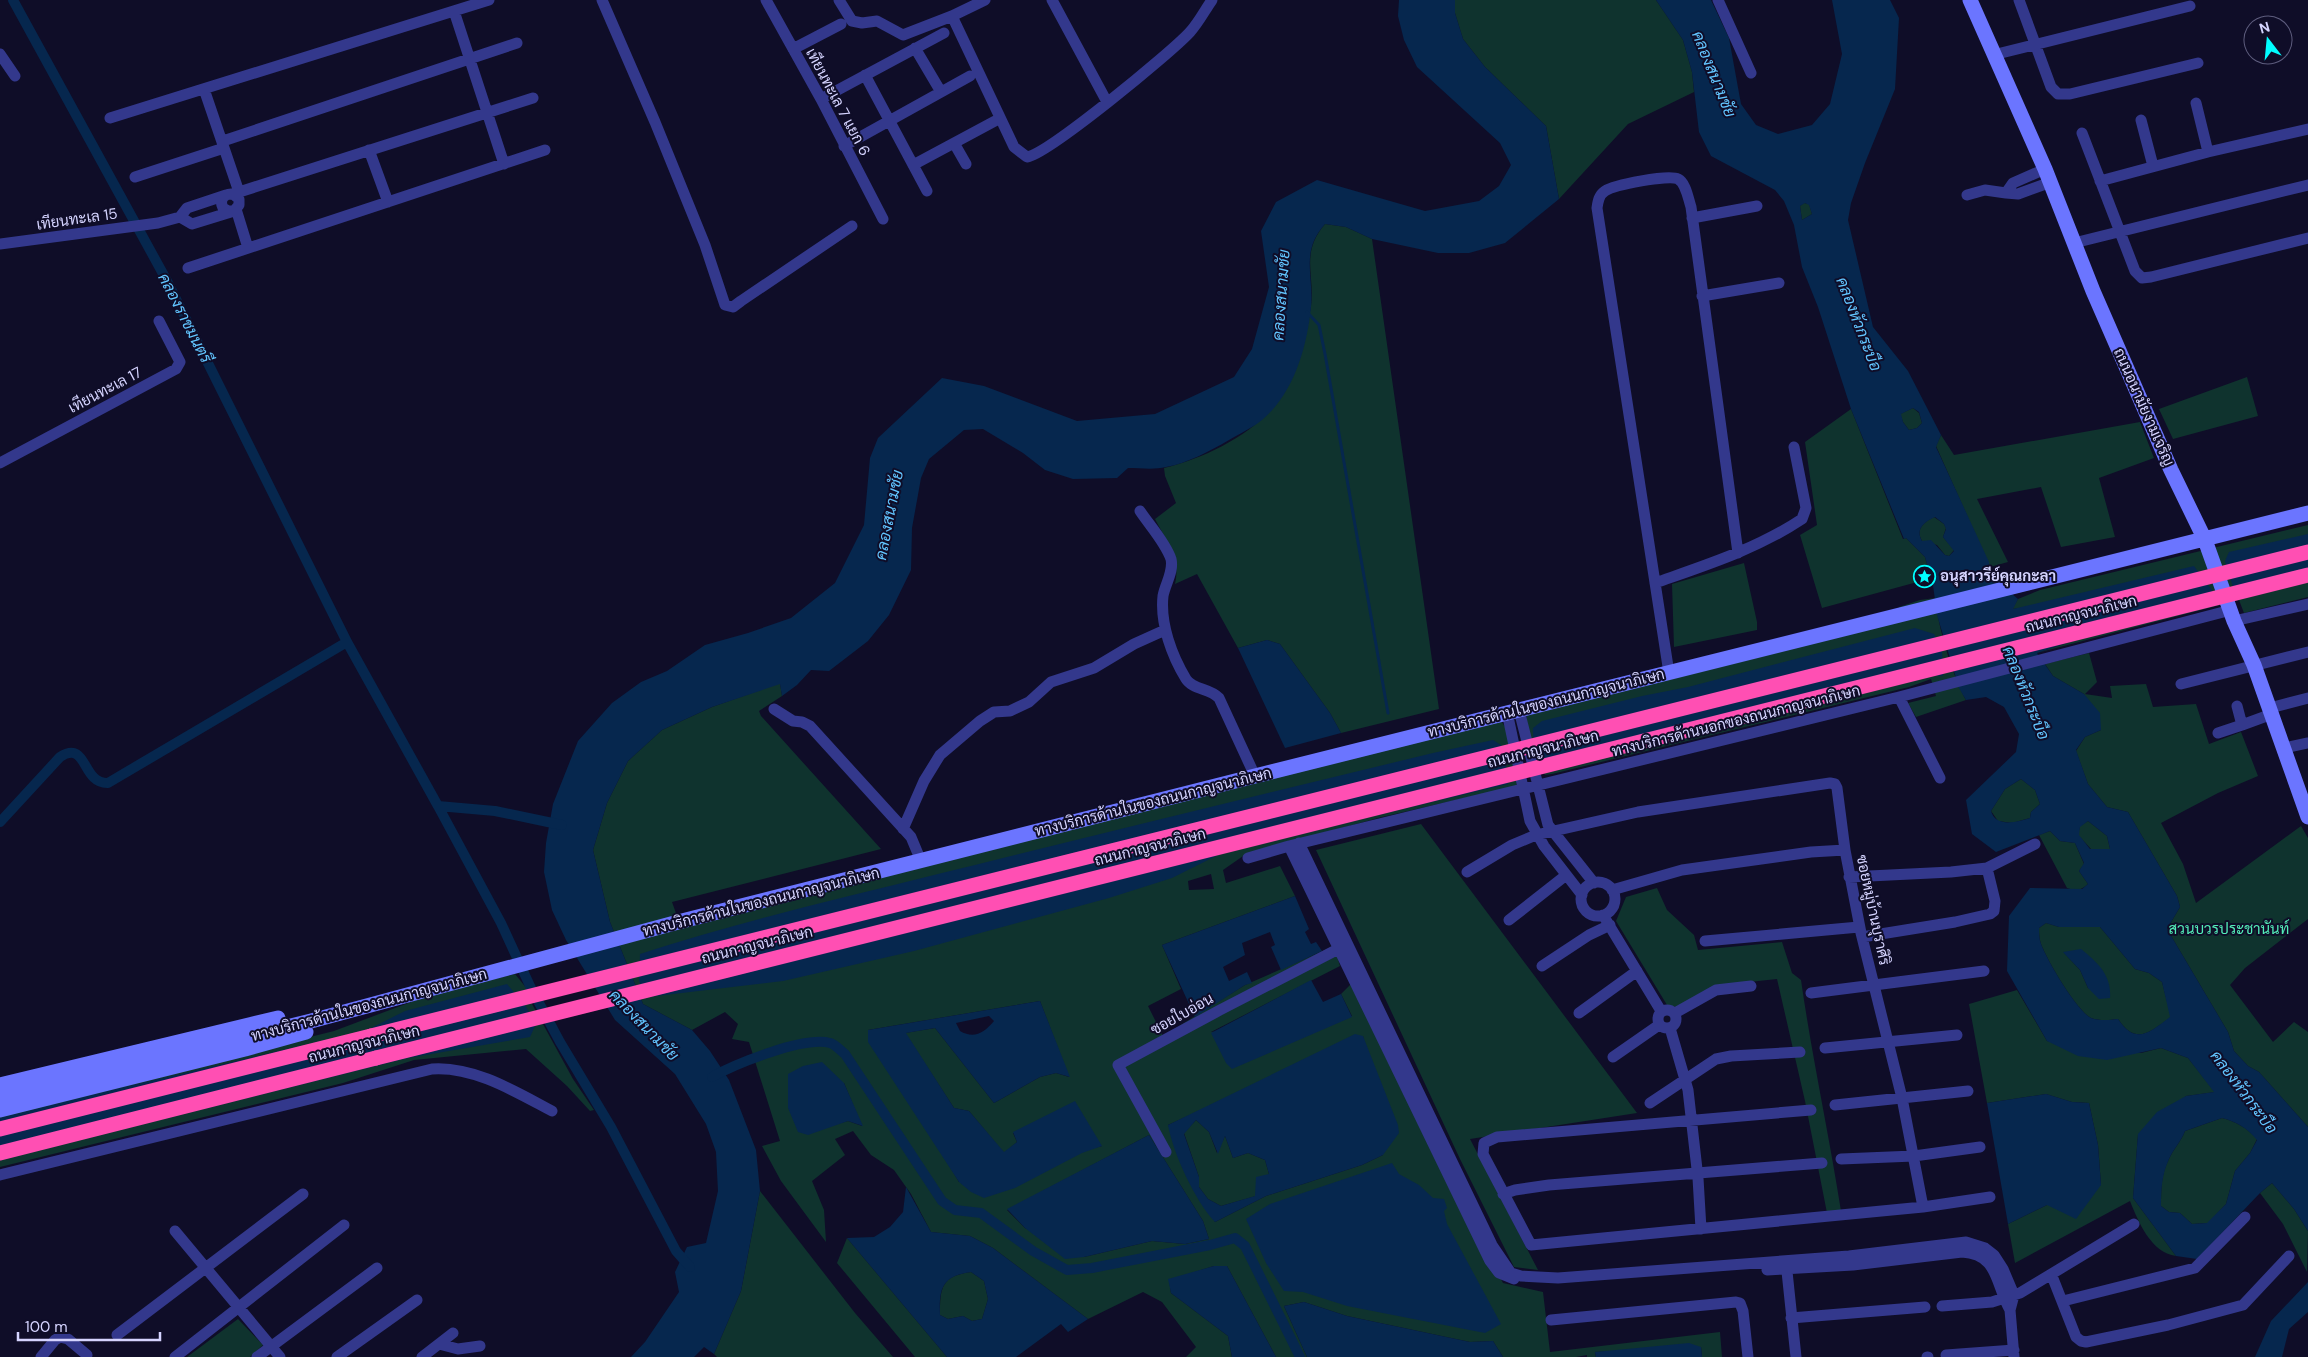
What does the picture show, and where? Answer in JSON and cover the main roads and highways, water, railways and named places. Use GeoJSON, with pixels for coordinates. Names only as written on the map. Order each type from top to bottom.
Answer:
{"type":"FeatureCollection","features":[{"type":"Feature","properties":{"kind":"highway","name":"ถนนกาญจนาภิเษก"},"geometry":{"type":"LineString","coordinates":[[0,1129],[2308,552]]}},
{"type":"Feature","properties":{"kind":"highway","name":"ถนนกาญจนาภิเษก"},"geometry":{"type":"LineString","coordinates":[[0,1153],[2308,575]]}},
{"type":"Feature","properties":{"kind":"main road","name":"ถนนอนามัยงามเจริญ"},"geometry":{"type":"LineString","coordinates":[[1970,0],[2048,176],[2074,243],[2171,470],[2205,540],[2232,616],[2254,665],[2308,817]]}},
{"type":"Feature","properties":{"kind":"main road","name":"ทางบริการด้านในของถนนกาญจนาภิเษก"},"geometry":{"type":"LineString","coordinates":[[0,1098],[433,989],[682,921],[2308,513]]}},
{"type":"Feature","properties":{"kind":"main road"},"geometry":{"type":"LineString","coordinates":[[0,1085],[294,1015],[364,1000],[433,989]]}},
{"type":"Feature","properties":{"kind":"main road"},"geometry":{"type":"LineString","coordinates":[[0,1110],[245,1050],[433,989]]}},
{"type":"Feature","properties":{"kind":"water","name":"คลองสนามชัย"},"geometry":{"type":"Polygon","coordinates":[[[1399,0],[1455,0],[1455,13],[1463,39],[1485,67],[1546,126],[1559,199],[1505,243],[1469,253],[1438,253],[1372,239],[1346,227],[1325,224],[1317,234],[1310,254],[1311,307],[1309,322],[1302,353],[1291,383],[1283,397],[1262,420],[1191,460],[1161,468],[1128,468],[1117,478],[1073,479],[1045,470],[1023,453],[983,429],[964,430],[929,459],[921,478],[912,528],[911,570],[889,615],[868,641],[829,671],[811,670],[797,685],[782,696],[780,684],[712,707],[662,730],[628,761],[607,803],[593,850],[610,922],[643,1004],[692,1030],[710,1051],[729,1080],[756,1150],[760,1191],[741,1291],[714,1354],[704,1347],[694,1357],[631,1357],[645,1342],[679,1292],[675,1272],[687,1247],[706,1243],[718,1191],[716,1152],[706,1124],[675,1074],[615,1020],[566,940],[552,910],[544,872],[546,843],[553,804],[578,741],[612,703],[641,682],[667,671],[705,645],[791,618],[835,583],[864,525],[870,458],[878,438],[942,378],[984,386],[1077,421],[1155,414],[1234,377],[1252,349],[1269,287],[1261,231],[1276,202],[1317,180],[1425,211],[1479,201],[1499,186],[1511,165],[1500,143],[1417,67],[1404,40],[1398,16],[1399,0]]]}},
{"type":"Feature","properties":{"kind":"water"},"geometry":{"type":"Polygon","coordinates":[[[1656,0],[1711,0],[1729,38],[1741,104],[1756,125],[1778,134],[1812,125],[1830,104],[1842,54],[1832,0],[1890,0],[1899,18],[1895,89],[1865,163],[1851,203],[1848,220],[1873,327],[1908,371],[1941,435],[1936,447],[1989,562],[1990,575],[2018,599],[2013,609],[2194,566],[2214,593],[2037,653],[2053,676],[2084,694],[2100,713],[2101,730],[2085,737],[2076,750],[2088,784],[2107,807],[2128,812],[2177,896],[2180,907],[2167,929],[2228,1032],[2234,1051],[2248,1066],[2259,1072],[2308,1127],[2308,1231],[2294,1209],[2272,1183],[2260,1193],[2197,1259],[2176,1256],[2133,1198],[2138,1134],[2157,1112],[2186,1096],[2214,1092],[2188,1058],[2161,1048],[2107,1060],[2078,1056],[2047,1041],[2007,971],[2009,916],[2030,888],[2082,889],[2088,884],[2079,871],[2084,863],[2075,843],[2060,841],[2050,831],[1996,852],[1972,834],[1966,800],[2016,752],[2019,734],[2004,707],[1986,697],[1966,700],[1959,688],[1937,615],[1933,585],[1925,557],[1906,538],[1904,539],[1851,409],[1818,307],[1802,267],[1794,225],[1784,201],[1775,190],[1711,156],[1699,132],[1692,72],[1683,40],[1656,0]],[[1805,203],[1800,206],[1802,220],[1812,214],[1809,205],[1805,203]],[[1913,408],[1901,414],[1903,422],[1909,430],[1917,428],[1922,423],[1919,412],[1913,408]],[[1935,517],[1927,521],[1920,529],[1922,541],[1931,540],[1945,555],[1949,556],[1954,551],[1943,537],[1946,529],[1944,524],[1935,517]],[[2021,779],[2005,789],[1991,811],[1997,820],[2013,822],[2030,818],[2031,812],[2040,804],[2035,790],[2021,779]],[[2088,821],[2080,827],[2079,835],[2090,849],[2110,849],[2107,836],[2088,821]],[[2046,923],[2039,928],[2039,938],[2049,961],[2070,995],[2091,1018],[2101,1020],[2118,1019],[2131,1032],[2143,1034],[2170,1017],[2162,982],[2149,973],[2135,969],[2100,927],[2059,927],[2046,923]],[[2222,1118],[2185,1131],[2171,1155],[2163,1176],[2161,1206],[2169,1212],[2180,1213],[2192,1224],[2207,1223],[2226,1204],[2235,1171],[2250,1153],[2257,1140],[2241,1126],[2222,1118]]]}},
{"type":"Feature","properties":{"kind":"water"},"geometry":{"type":"Polygon","coordinates":[[[2308,534],[2308,579],[2236,597],[2225,561],[2229,552],[2308,534]]]}},
{"type":"Feature","properties":{"kind":"water"},"geometry":{"type":"Polygon","coordinates":[[[1915,628],[1934,634],[1942,649],[1943,676],[1926,675],[1690,738],[1555,769],[1538,751],[1534,741],[1533,728],[1542,721],[1642,696],[1688,687],[1915,628]]]}},
{"type":"Feature","properties":{"kind":"water"},"geometry":{"type":"Polygon","coordinates":[[[1267,640],[1280,644],[1330,713],[1341,733],[1285,748],[1238,648],[1267,640]]]}},
{"type":"Feature","properties":{"kind":"water"},"geometry":{"type":"Polygon","coordinates":[[[1493,740],[1501,745],[1508,784],[1226,851],[1172,878],[1109,898],[914,951],[783,981],[648,997],[639,981],[640,954],[751,921],[1062,843],[1493,740]]]}},
{"type":"Feature","properties":{"kind":"water"},"geometry":{"type":"Polygon","coordinates":[[[1295,896],[1309,929],[1305,932],[1311,944],[1316,942],[1322,951],[1281,970],[1271,947],[1275,945],[1270,932],[1242,943],[1245,955],[1223,967],[1229,981],[1247,972],[1252,983],[1245,985],[1195,1017],[1162,945],[1295,896]]]}},
{"type":"Feature","properties":{"kind":"water"},"geometry":{"type":"Polygon","coordinates":[[[2081,949],[2098,964],[2106,976],[2109,982],[2110,998],[2099,999],[2088,988],[2080,970],[2063,952],[2081,949]]]}},
{"type":"Feature","properties":{"kind":"water"},"geometry":{"type":"Polygon","coordinates":[[[1311,980],[1323,1002],[1341,994],[1352,1017],[1232,1069],[1226,1063],[1211,1033],[1311,980]]]}},
{"type":"Feature","properties":{"kind":"water"},"geometry":{"type":"Polygon","coordinates":[[[507,984],[525,1005],[536,1024],[530,1037],[408,1058],[0,1160],[0,1118],[365,1031],[405,1011],[507,984]]]}},
{"type":"Feature","properties":{"kind":"water"},"geometry":{"type":"Polygon","coordinates":[[[1040,1001],[1070,1077],[1056,1073],[1040,1077],[994,1103],[935,1028],[906,1033],[954,1108],[969,1111],[1004,1152],[1017,1142],[1013,1132],[1075,1101],[1102,1146],[1082,1153],[1015,1188],[984,1198],[971,1192],[959,1182],[868,1042],[868,1030],[1040,1001]],[[989,1016],[956,1023],[960,1031],[974,1035],[983,1032],[994,1021],[989,1016]]]}},
{"type":"Feature","properties":{"kind":"water"},"geometry":{"type":"Polygon","coordinates":[[[1355,1034],[1363,1036],[1398,1125],[1399,1133],[1383,1155],[1362,1165],[1266,1196],[1215,1222],[1200,1202],[1186,1176],[1168,1125],[1355,1034]],[[1196,1120],[1184,1134],[1199,1177],[1199,1187],[1208,1199],[1221,1206],[1255,1196],[1256,1177],[1269,1174],[1265,1160],[1248,1153],[1233,1158],[1225,1136],[1218,1154],[1209,1132],[1196,1120]]]}},
{"type":"Feature","properties":{"kind":"water"},"geometry":{"type":"Polygon","coordinates":[[[822,1062],[844,1083],[863,1126],[848,1121],[808,1135],[798,1132],[788,1108],[788,1074],[803,1066],[822,1062]]]}},
{"type":"Feature","properties":{"kind":"water"},"geometry":{"type":"Polygon","coordinates":[[[2046,1094],[2072,1102],[2089,1103],[2098,1145],[2101,1185],[2076,1219],[2047,1205],[2008,1224],[1987,1103],[2046,1094]]]}},
{"type":"Feature","properties":{"kind":"water"},"geometry":{"type":"Polygon","coordinates":[[[1149,1135],[1203,1221],[1209,1239],[1185,1244],[1152,1241],[1084,1257],[1065,1259],[1025,1228],[1007,1209],[1149,1135]]]}},
{"type":"Feature","properties":{"kind":"water"},"geometry":{"type":"Polygon","coordinates":[[[1392,1163],[1399,1174],[1419,1185],[1433,1198],[1444,1199],[1447,1208],[1444,1211],[1447,1224],[1501,1324],[1485,1333],[1347,1306],[1303,1292],[1284,1291],[1266,1263],[1246,1219],[1270,1204],[1392,1163]]]}},
{"type":"Feature","properties":{"kind":"water"},"geometry":{"type":"Polygon","coordinates":[[[906,1187],[931,1232],[970,1236],[993,1248],[1088,1319],[1068,1332],[1061,1324],[1016,1357],[947,1357],[847,1238],[874,1237],[890,1227],[903,1212],[906,1187]],[[971,1272],[948,1280],[940,1297],[940,1315],[948,1319],[963,1316],[972,1321],[982,1319],[988,1299],[984,1281],[971,1272]]]}},
{"type":"Feature","properties":{"kind":"water"},"geometry":{"type":"Polygon","coordinates":[[[1214,1266],[1227,1266],[1276,1357],[1232,1357],[1228,1336],[1171,1293],[1168,1279],[1214,1266]]]}},
{"type":"Feature","properties":{"kind":"water"},"geometry":{"type":"Polygon","coordinates":[[[2308,1282],[2308,1312],[2289,1329],[2282,1357],[2255,1357],[2271,1321],[2308,1282]]]}},
{"type":"Feature","properties":{"kind":"water"},"geometry":{"type":"Polygon","coordinates":[[[1304,1302],[1347,1316],[1470,1342],[1493,1341],[1503,1357],[1307,1357],[1284,1306],[1304,1302]]]}},
{"type":"Feature","properties":{"kind":"water"},"geometry":{"type":"Polygon","coordinates":[[[1689,1343],[1701,1347],[1702,1357],[1596,1357],[1595,1352],[1689,1343]]]}},
{"type":"Feature","properties":{"kind":"waterway","name":"คลองราชมนตรี"},"geometry":{"type":"LineString","coordinates":[[13,0],[167,281],[347,642]]}},
{"type":"Feature","properties":{"kind":"waterway"},"geometry":{"type":"LineString","coordinates":[[1307,312],[1319,325],[1325,354],[1388,713]]}},
{"type":"Feature","properties":{"kind":"waterway"},"geometry":{"type":"LineString","coordinates":[[0,822],[60,757],[69,753],[76,754],[93,777],[108,783],[347,642],[438,806],[495,811],[562,825]]}},
{"type":"Feature","properties":{"kind":"waterway"},"geometry":{"type":"LineString","coordinates":[[438,806],[501,923],[530,986],[560,1042],[611,1127],[676,1251],[690,1267]]}},
{"type":"Feature","properties":{"kind":"waterway"},"geometry":{"type":"LineString","coordinates":[[712,1077],[736,1065],[787,1047],[818,1042],[830,1043],[845,1054],[942,1201],[955,1210],[981,1213],[1033,1251],[1067,1270],[1092,1268],[1210,1245],[1235,1238],[1245,1246],[1300,1357]]}},
{"type":"Feature","properties":{"kind":"place","name":"อนุสาวรีย์คุณกะลา"},"geometry":{"type":"Point","coordinates":[1924,576]}},
{"type":"Feature","properties":{"kind":"water label","name":"คลองหัวกระบือ"},"geometry":{"type":"Point","coordinates":[1859,324]}},
{"type":"Feature","properties":{"kind":"water label","name":"คลองหัวกระบือ"},"geometry":{"type":"Point","coordinates":[2026,693]}},
{"type":"Feature","properties":{"kind":"water label","name":"คลองหัวกระบือ"},"geometry":{"type":"Point","coordinates":[2244,1092]}},
{"type":"Feature","properties":{"kind":"park label","name":"สวนบวรประชานันท์"},"geometry":{"type":"Point","coordinates":[2229,929]}}]}
